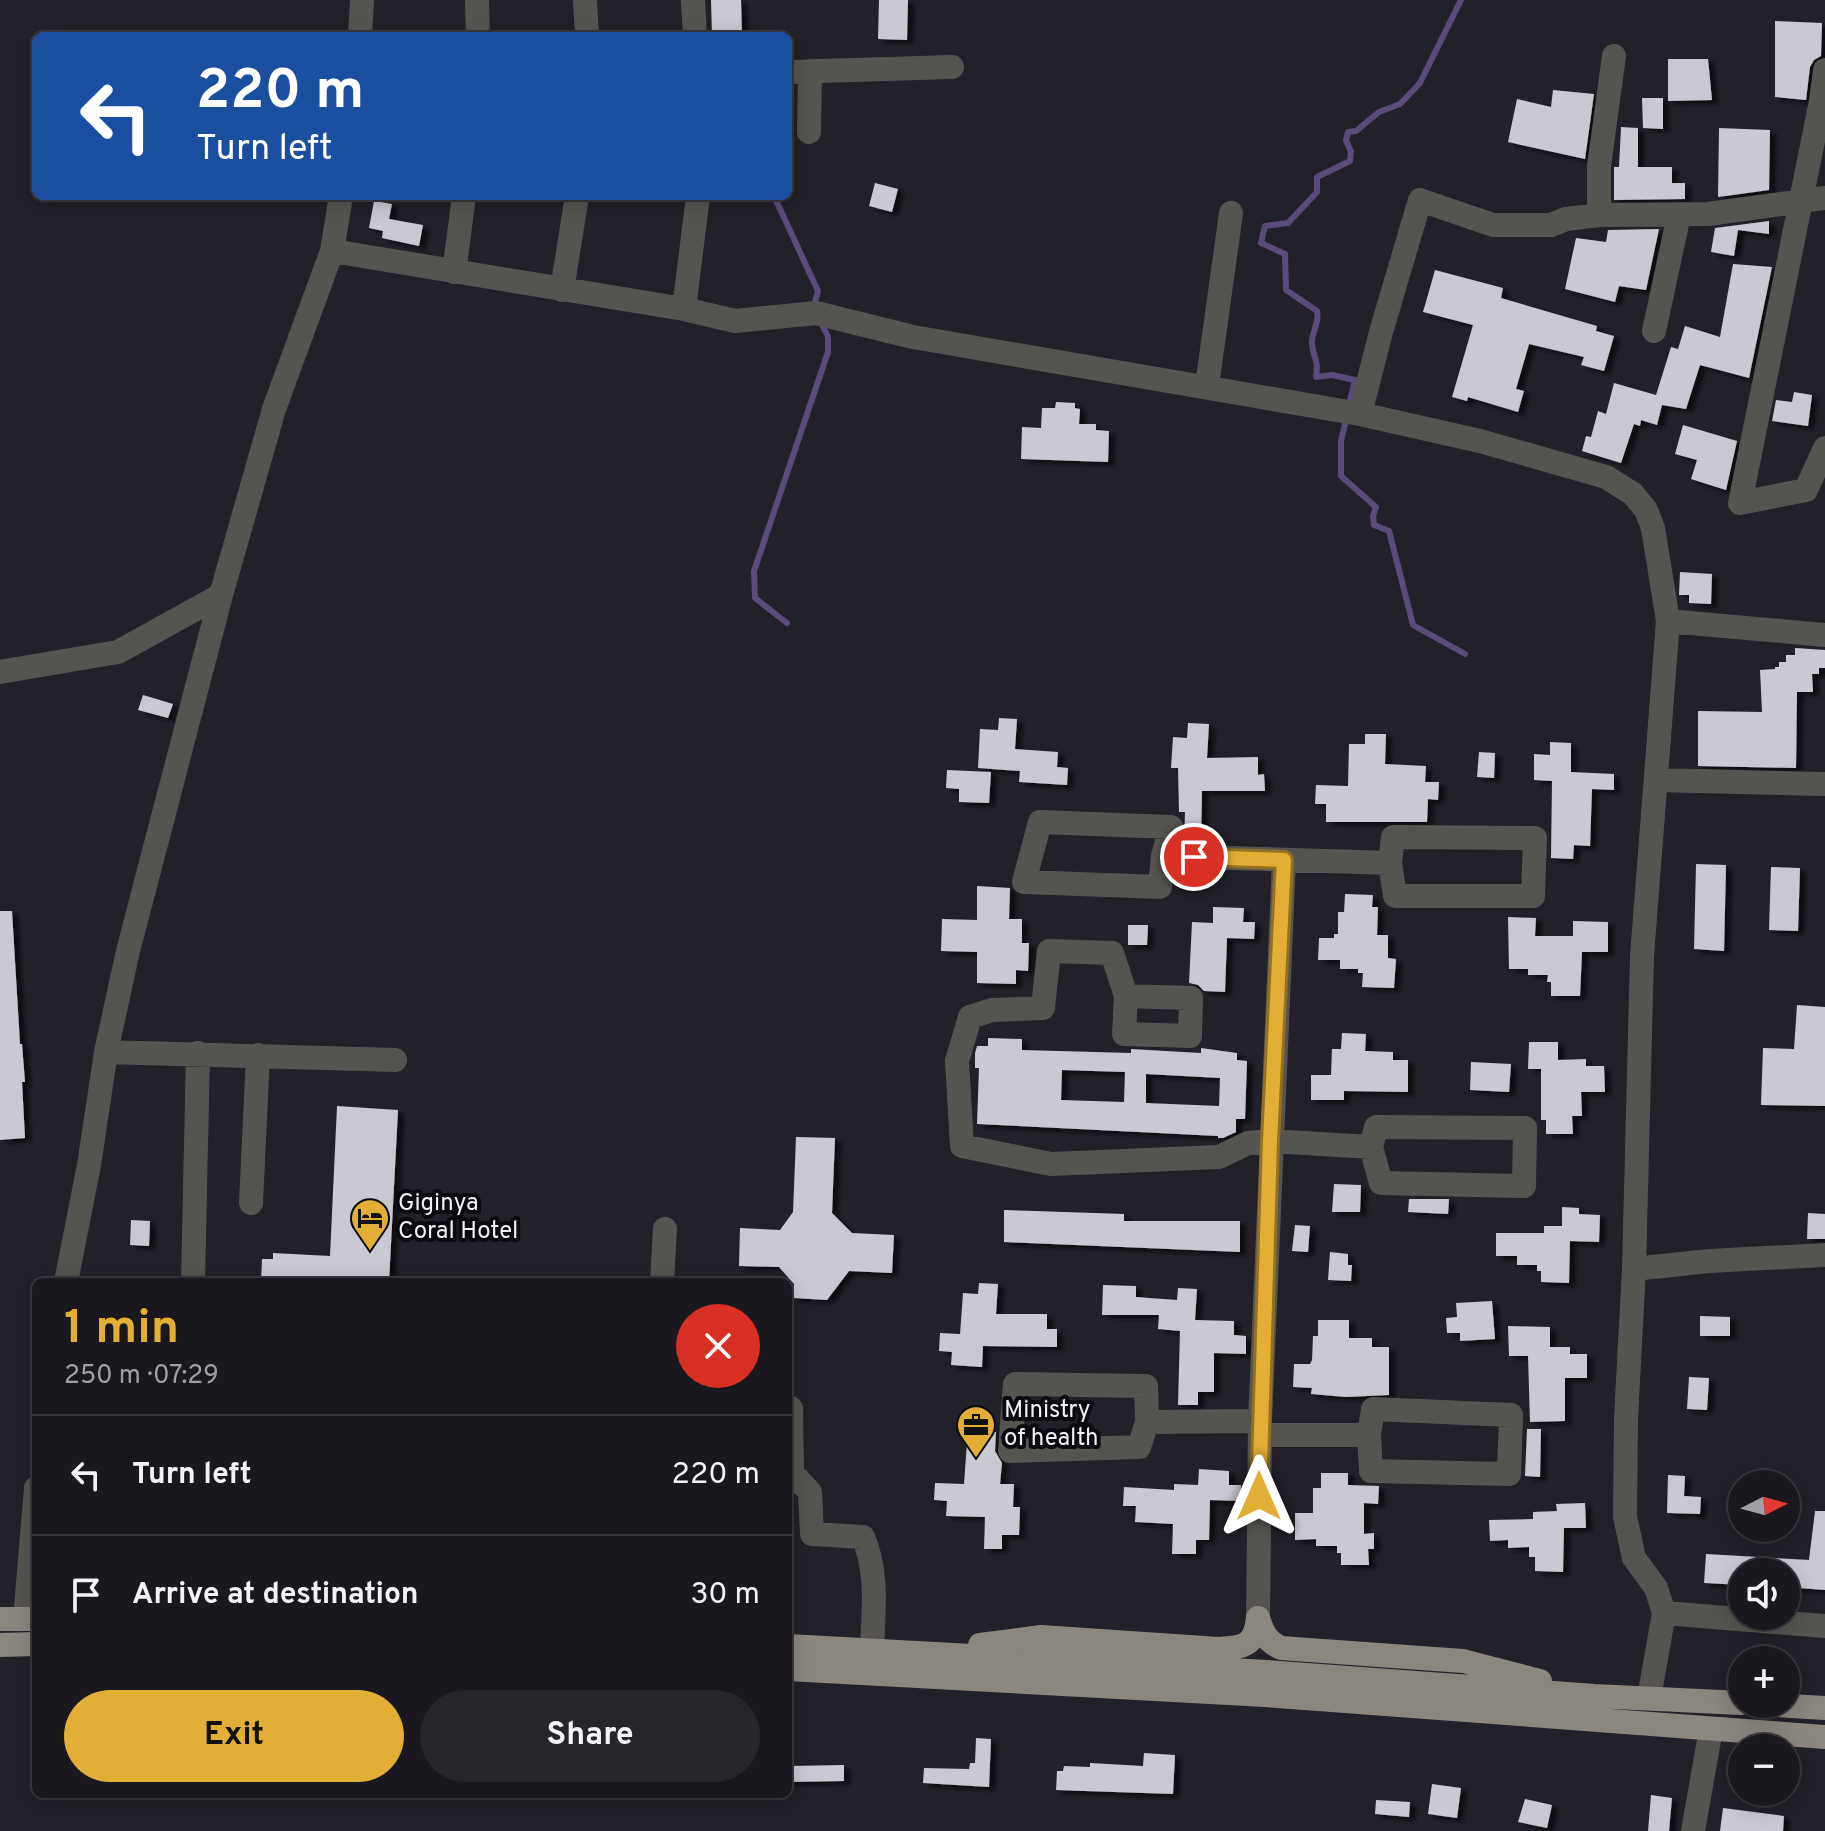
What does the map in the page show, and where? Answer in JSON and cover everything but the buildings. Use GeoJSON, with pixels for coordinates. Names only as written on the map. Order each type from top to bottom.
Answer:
{"type":"FeatureCollection","features":[{"type":"Feature","properties":{"kind":"main road"},"geometry":{"type":"LineString","coordinates":[[920,1653],[1041,1637],[1228,1648],[1249,1642],[1256,1633],[1258,1618]]}},
{"type":"Feature","properties":{"kind":"main road"},"geometry":{"type":"LineString","coordinates":[[1258,1618],[1263,1635],[1281,1648],[1463,1661],[1594,1696]]}},
{"type":"Feature","properties":{"kind":"main road"},"geometry":{"type":"LineString","coordinates":[[0,1619],[30,1619]]}},
{"type":"Feature","properties":{"kind":"main road"},"geometry":{"type":"LineString","coordinates":[[0,1645],[32,1644]]}},
{"type":"Feature","properties":{"kind":"main road"},"geometry":{"type":"LineString","coordinates":[[792,1646],[1267,1672],[1594,1696],[1728,1702]]}},
{"type":"Feature","properties":{"kind":"main road"},"geometry":{"type":"LineString","coordinates":[[792,1669],[1265,1695],[1825,1737]]}},
{"type":"Feature","properties":{"kind":"main road"},"geometry":{"type":"LineString","coordinates":[[1800,1706],[1825,1708]]}},
{"type":"Feature","properties":{"kind":"street"},"geometry":{"type":"LineString","coordinates":[[360,32],[362,0]]}},
{"type":"Feature","properties":{"kind":"street"},"geometry":{"type":"LineString","coordinates":[[477,0],[478,32]]}},
{"type":"Feature","properties":{"kind":"street"},"geometry":{"type":"LineString","coordinates":[[585,0],[587,32]]}},
{"type":"Feature","properties":{"kind":"street"},"geometry":{"type":"LineString","coordinates":[[693,0],[695,32]]}},
{"type":"Feature","properties":{"kind":"street"},"geometry":{"type":"LineString","coordinates":[[1599,215],[1599,166],[1614,56]]}},
{"type":"Feature","properties":{"kind":"street"},"geometry":{"type":"LineString","coordinates":[[809,132],[799,72],[952,67]]}},
{"type":"Feature","properties":{"kind":"street"},"geometry":{"type":"LineString","coordinates":[[1825,70],[1813,200],[1740,503],[1806,490],[1825,448]]}},
{"type":"Feature","properties":{"kind":"street"},"geometry":{"type":"LineString","coordinates":[[67,1278],[89,1165],[106,1052],[128,951],[221,595],[274,409],[332,251],[340,200]]}},
{"type":"Feature","properties":{"kind":"street"},"geometry":{"type":"LineString","coordinates":[[454,272],[463,200]]}},
{"type":"Feature","properties":{"kind":"street"},"geometry":{"type":"LineString","coordinates":[[562,290],[576,200]]}},
{"type":"Feature","properties":{"kind":"street"},"geometry":{"type":"LineString","coordinates":[[684,309],[698,200]]}},
{"type":"Feature","properties":{"kind":"street"},"geometry":{"type":"LineString","coordinates":[[1360,414],[1420,200],[1493,225],[1551,225],[1566,219],[1599,215],[1708,214],[1813,200]]}},
{"type":"Feature","properties":{"kind":"street"},"geometry":{"type":"LineString","coordinates":[[1207,386],[1231,213]]}},
{"type":"Feature","properties":{"kind":"street"},"geometry":{"type":"LineString","coordinates":[[1654,331],[1679,215]]}},
{"type":"Feature","properties":{"kind":"street"},"geometry":{"type":"LineString","coordinates":[[332,251],[684,309],[735,321],[816,313],[913,337],[1360,414],[1480,441],[1606,477],[1633,494],[1646,510],[1653,528],[1668,621],[1642,956],[1634,1269],[1626,1418],[1625,1517],[1634,1558],[1656,1588],[1664,1613],[1649,1698]]}},
{"type":"Feature","properties":{"kind":"street"},"geometry":{"type":"LineString","coordinates":[[0,672],[118,652],[221,595]]}},
{"type":"Feature","properties":{"kind":"street"},"geometry":{"type":"LineString","coordinates":[[1668,621],[1825,635]]}},
{"type":"Feature","properties":{"kind":"street"},"geometry":{"type":"LineString","coordinates":[[1657,780],[1825,784]]}},
{"type":"Feature","properties":{"kind":"street"},"geometry":{"type":"LineString","coordinates":[[1040,822],[1171,827],[1163,856],[1160,887],[1024,882],[1040,822]]}},
{"type":"Feature","properties":{"kind":"street"},"geometry":{"type":"LineString","coordinates":[[1393,837],[1535,838],[1533,896],[1395,896],[1390,863],[1393,837]]}},
{"type":"Feature","properties":{"kind":"street"},"geometry":{"type":"LineString","coordinates":[[1163,856],[1390,863]]}},
{"type":"Feature","properties":{"kind":"street"},"geometry":{"type":"LineString","coordinates":[[1258,1618],[1260,1428],[1284,860]]}},
{"type":"Feature","properties":{"kind":"street"},"geometry":{"type":"LineString","coordinates":[[1126,996],[1112,953],[1049,951],[1043,1008],[992,1010],[970,1017],[957,1061],[962,1146],[1051,1164],[1219,1157],[1248,1143],[1270,1141],[1371,1147]]}},
{"type":"Feature","properties":{"kind":"street"},"geometry":{"type":"LineString","coordinates":[[106,1052],[395,1060]]}},
{"type":"Feature","properties":{"kind":"street"},"geometry":{"type":"LineString","coordinates":[[193,1278],[198,1053]]}},
{"type":"Feature","properties":{"kind":"street"},"geometry":{"type":"LineString","coordinates":[[251,1203],[258,1055]]}},
{"type":"Feature","properties":{"kind":"street"},"geometry":{"type":"LineString","coordinates":[[1376,1127],[1525,1128],[1524,1186],[1381,1183],[1371,1147],[1376,1127]]}},
{"type":"Feature","properties":{"kind":"street"},"geometry":{"type":"LineString","coordinates":[[662,1278],[665,1229]]}},
{"type":"Feature","properties":{"kind":"street"},"geometry":{"type":"LineString","coordinates":[[1634,1269],[1709,1261],[1825,1255]]}},
{"type":"Feature","properties":{"kind":"street"},"geometry":{"type":"LineString","coordinates":[[1015,1384],[1146,1386],[1147,1422],[1139,1447],[1010,1451],[1015,1384]]}},
{"type":"Feature","properties":{"kind":"street"},"geometry":{"type":"LineString","coordinates":[[1373,1409],[1511,1415],[1509,1474],[1371,1471],[1369,1435],[1373,1409]]}},
{"type":"Feature","properties":{"kind":"street"},"geometry":{"type":"LineString","coordinates":[[1147,1422],[1369,1435]]}},
{"type":"Feature","properties":{"kind":"street"},"geometry":{"type":"LineString","coordinates":[[792,1473],[810,1492],[812,1534],[863,1537],[870,1553],[874,1585],[872,1651]]}},
{"type":"Feature","properties":{"kind":"street"},"geometry":{"type":"LineString","coordinates":[[30,1619],[32,1575]]}},
{"type":"Feature","properties":{"kind":"street"},"geometry":{"type":"LineString","coordinates":[[1664,1613],[1825,1626]]}},
{"type":"Feature","properties":{"kind":"street"},"geometry":{"type":"LineString","coordinates":[[1693,1831],[1711,1729]]}},
{"type":"Feature","properties":{"kind":"waterway"},"geometry":{"type":"LineString","coordinates":[[1349,405],[1355,380],[1332,375],[1316,377],[1312,340],[1317,311],[1286,290],[1285,254],[1261,243],[1265,226],[1288,223],[1317,192],[1317,177],[1350,161],[1351,152],[1346,140],[1348,132],[1356,131],[1379,112],[1400,104],[1420,83],[1461,0]]}},
{"type":"Feature","properties":{"kind":"waterway"},"geometry":{"type":"LineString","coordinates":[[776,200],[818,291],[814,306]]}},
{"type":"Feature","properties":{"kind":"waterway"},"geometry":{"type":"LineString","coordinates":[[787,623],[755,598],[754,571],[828,352],[828,337],[820,320]]}},
{"type":"Feature","properties":{"kind":"waterway"},"geometry":{"type":"LineString","coordinates":[[1347,416],[1341,441],[1341,476],[1376,507],[1374,525],[1389,531],[1413,625],[1465,654]]}},
{"type":"Feature","properties":{"kind":"place","name":"Giginya Coral Hotel"},"geometry":{"type":"Point","coordinates":[370,1252]}},
{"type":"Feature","properties":{"kind":"place","name":"Ministry of health"},"geometry":{"type":"Point","coordinates":[976,1459]}},
{"type":"Feature","properties":{"kind":"route"},"geometry":{"type":"LineString","coordinates":[[1194,857],[1284,860],[1270,1141],[1259,1496]]}}]}
